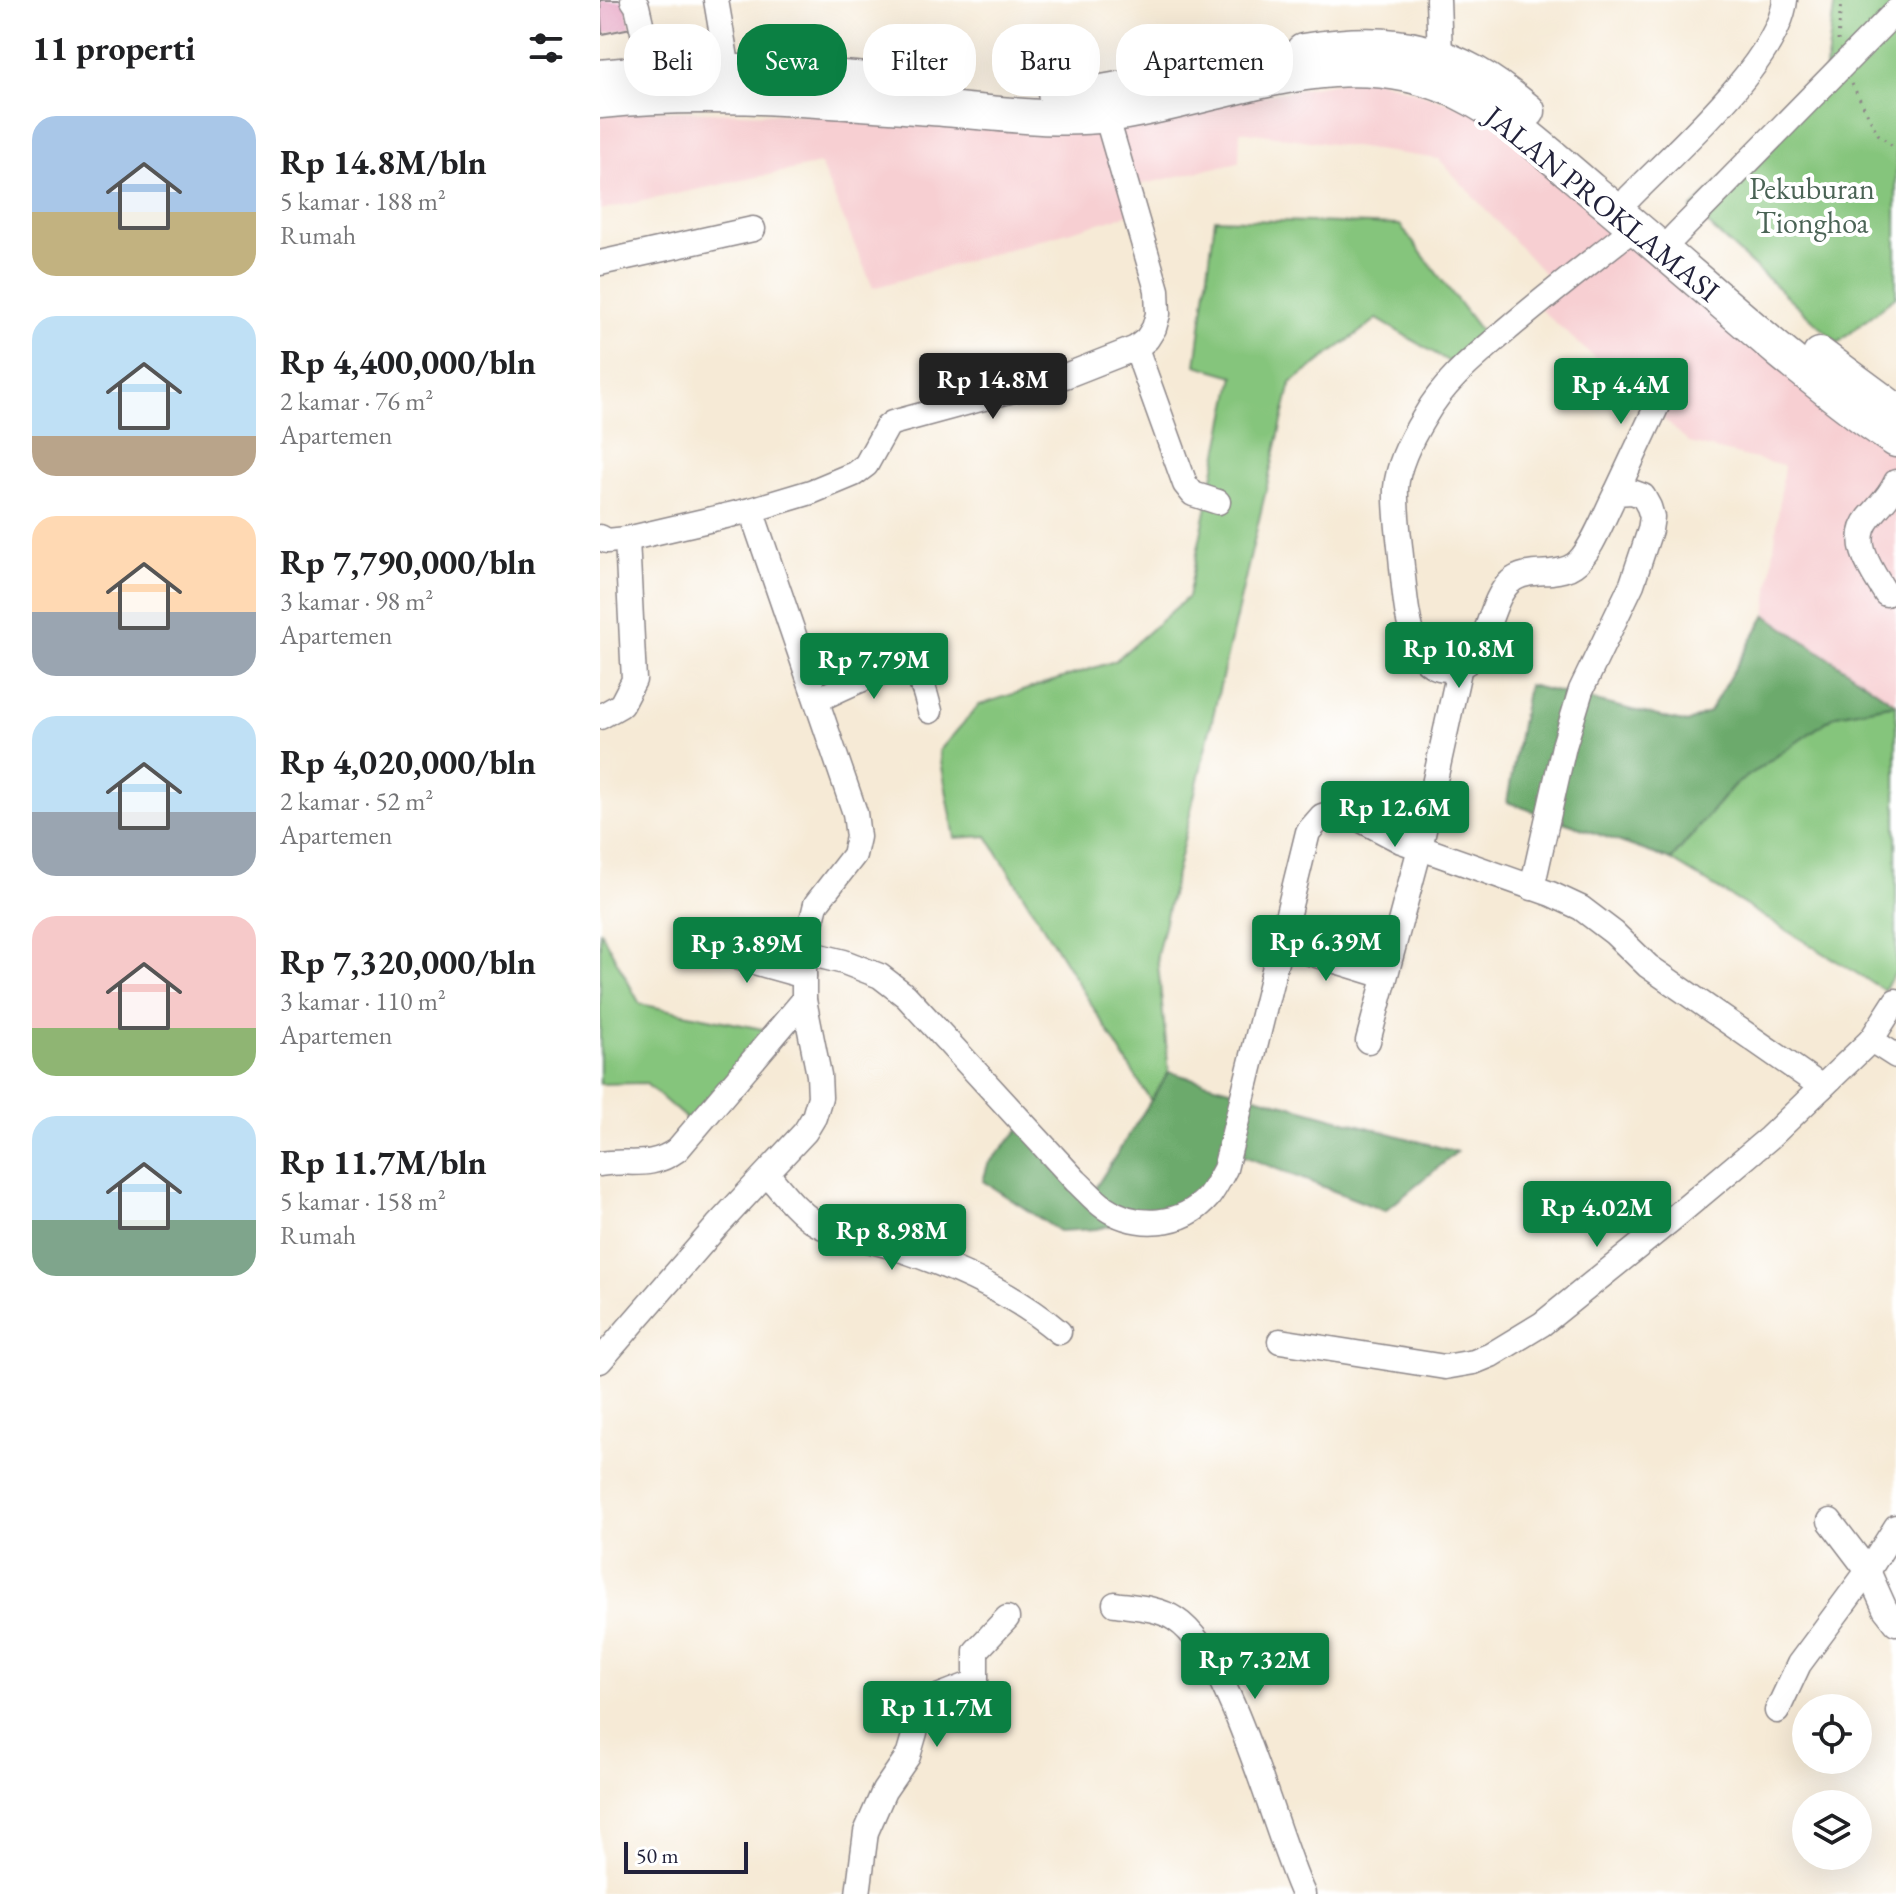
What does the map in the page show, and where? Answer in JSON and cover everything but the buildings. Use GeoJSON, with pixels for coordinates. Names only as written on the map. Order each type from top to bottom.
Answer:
{"type":"FeatureCollection","features":[{"type":"Feature","properties":{"kind":"highway","name":"JALAN PROKLAMASI"},"geometry":{"type":"LineString","coordinates":[[600,101],[717,94],[981,100],[1102,92],[1195,76],[1270,56],[1354,45],[1392,46],[1440,55],[1502,89],[1633,212],[1870,423],[1896,440]]}},
{"type":"Feature","properties":{"kind":"highway","name":"JALAN PROKLAMASI"},"geometry":{"type":"LineString","coordinates":[[721,70],[981,100],[1047,116],[1106,115],[1328,68],[1371,70],[1416,78],[1456,91],[1488,108],[1633,212],[1675,236],[1736,301],[1827,360],[1896,411]]}},
{"type":"Feature","properties":{"kind":"highway","name":"JALAN PROKLAMASI"},"geometry":{"type":"LineString","coordinates":[[600,77],[624,74]]}},
{"type":"Feature","properties":{"kind":"street"},"geometry":{"type":"LineString","coordinates":[[633,0],[641,24]]}},
{"type":"Feature","properties":{"kind":"street"},"geometry":{"type":"LineString","coordinates":[[716,0],[728,70]]}},
{"type":"Feature","properties":{"kind":"street"},"geometry":{"type":"LineString","coordinates":[[1438,0],[1440,55]]}},
{"type":"Feature","properties":{"kind":"street"},"geometry":{"type":"LineString","coordinates":[[1669,380],[1583,557],[1562,570],[1521,575],[1509,582],[1485,628],[1478,653],[1471,661],[1460,666],[1435,667],[1423,658],[1411,635],[1396,487],[1402,461],[1425,414],[1460,370],[1633,212],[1760,55],[1784,10],[1785,0]]}},
{"type":"Feature","properties":{"kind":"street"},"geometry":{"type":"LineString","coordinates":[[1675,236],[1896,11]]}},
{"type":"Feature","properties":{"kind":"street"},"geometry":{"type":"LineString","coordinates":[[600,537],[607,541],[627,539],[751,510],[811,492],[854,474],[866,465],[892,423],[1065,376],[1136,348],[1147,339],[1158,314],[1157,290],[1106,115]]}},
{"type":"Feature","properties":{"kind":"street"},"geometry":{"type":"LineString","coordinates":[[600,263],[753,229]]}},
{"type":"Feature","properties":{"kind":"street"},"geometry":{"type":"LineString","coordinates":[[1136,348],[1185,484],[1193,494],[1218,502]]}},
{"type":"Feature","properties":{"kind":"street"},"geometry":{"type":"LineString","coordinates":[[1886,594],[1862,554],[1862,535],[1867,521],[1896,482]]}},
{"type":"Feature","properties":{"kind":"street"},"geometry":{"type":"LineString","coordinates":[[1532,888],[1564,746],[1581,690],[1632,584],[1650,530],[1652,517],[1643,496],[1632,492],[1616,493]]}},
{"type":"Feature","properties":{"kind":"street"},"geometry":{"type":"LineString","coordinates":[[600,1361],[717,1226],[805,1132],[820,1097],[804,976],[816,904],[854,855],[858,837],[855,813],[751,510]]}},
{"type":"Feature","properties":{"kind":"street"},"geometry":{"type":"LineString","coordinates":[[600,717],[621,705],[634,680],[627,539]]}},
{"type":"Feature","properties":{"kind":"street"},"geometry":{"type":"LineString","coordinates":[[1368,1041],[1420,848],[1460,666]]}},
{"type":"Feature","properties":{"kind":"street"},"geometry":{"type":"LineString","coordinates":[[817,700],[867,678],[900,670],[910,672],[922,684],[930,711]]}},
{"type":"Feature","properties":{"kind":"street"},"geometry":{"type":"LineString","coordinates":[[600,1164],[648,1164],[677,1150],[804,976],[844,962],[880,976],[906,996],[1076,1181],[1105,1208],[1149,1223],[1189,1213],[1208,1197],[1225,1169],[1308,832],[1322,816],[1339,811],[1420,848],[1581,908],[1614,933],[1648,966],[1822,1087]]}},
{"type":"Feature","properties":{"kind":"street"},"geometry":{"type":"LineString","coordinates":[[1281,944],[1385,976]]}},
{"type":"Feature","properties":{"kind":"street"},"geometry":{"type":"LineString","coordinates":[[704,948],[804,976]]}},
{"type":"Feature","properties":{"kind":"street"},"geometry":{"type":"LineString","coordinates":[[1280,1341],[1445,1367],[1474,1362],[1491,1355],[1542,1324],[1769,1138],[1871,1040],[1896,1001]]}},
{"type":"Feature","properties":{"kind":"street"},"geometry":{"type":"LineString","coordinates":[[1871,1040],[1896,1056]]}},
{"type":"Feature","properties":{"kind":"street"},"geometry":{"type":"LineString","coordinates":[[767,1174],[795,1207],[816,1223],[930,1259],[1033,1309],[1059,1332]]}},
{"type":"Feature","properties":{"kind":"street"},"geometry":{"type":"LineString","coordinates":[[1830,1521],[1868,1571],[1885,1609],[1896,1623]]}},
{"type":"Feature","properties":{"kind":"street"},"geometry":{"type":"LineString","coordinates":[[1777,1711],[1799,1664],[1868,1571],[1896,1527]]}},
{"type":"Feature","properties":{"kind":"street"},"geometry":{"type":"LineString","coordinates":[[1115,1604],[1173,1617],[1203,1645],[1232,1707],[1288,1862],[1303,1894]]}},
{"type":"Feature","properties":{"kind":"street"},"geometry":{"type":"LineString","coordinates":[[858,1894],[866,1832],[884,1791],[908,1756],[921,1712],[932,1699],[976,1682],[976,1651],[1007,1618]]}},
{"type":"Feature","properties":{"kind":"path"},"geometry":{"type":"LineString","coordinates":[[1841,0],[1838,68],[1853,85],[1878,134],[1896,149]]}},
{"type":"Feature","properties":{"kind":"shaded area"},"geometry":{"type":"Polygon","coordinates":[[[1370,77],[1484,114],[1896,448],[1896,703],[1766,615],[1784,466],[1690,443],[1540,309],[1561,292],[1439,159],[1240,131],[1239,162],[1131,187],[1137,212],[873,288],[820,164],[600,210],[600,109],[1106,123],[1261,96],[1293,96],[1293,90],[1370,77]]]}},
{"type":"Feature","properties":{"kind":"green space","name":"Pekuburan Tionghoa"},"geometry":{"type":"Polygon","coordinates":[[[1835,0],[1896,0],[1896,296],[1838,343],[1691,209],[1825,76],[1835,0]]]}},
{"type":"Feature","properties":{"kind":"green space"},"geometry":{"type":"Polygon","coordinates":[[[1215,219],[1400,225],[1492,346],[1451,363],[1377,319],[1291,383],[1157,955],[1169,1072],[1151,1101],[987,836],[955,838],[939,751],[979,705],[1115,661],[1188,597],[1234,376],[1196,365],[1215,219]]]}},
{"type":"Feature","properties":{"kind":"green space"},"geometry":{"type":"Polygon","coordinates":[[[1766,615],[1896,704],[1836,715],[1732,787],[1671,860],[1507,802],[1528,685],[1687,723],[1709,712],[1766,615]]]}},
{"type":"Feature","properties":{"kind":"green space"},"geometry":{"type":"Polygon","coordinates":[[[1896,704],[1896,972],[1884,990],[1671,860],[1732,787],[1836,715],[1896,704]]]}},
{"type":"Feature","properties":{"kind":"green space"},"geometry":{"type":"Polygon","coordinates":[[[600,930],[640,1004],[772,1031],[690,1122],[645,1083],[600,1084],[600,930]]]}},
{"type":"Feature","properties":{"kind":"green space"},"geometry":{"type":"Polygon","coordinates":[[[1169,1072],[1457,1152],[1385,1211],[1226,1149],[1204,1194],[1179,1209],[1096,1229],[1059,1231],[983,1181],[988,1164],[1027,1121],[1094,1190],[1169,1072]]]}}]}
